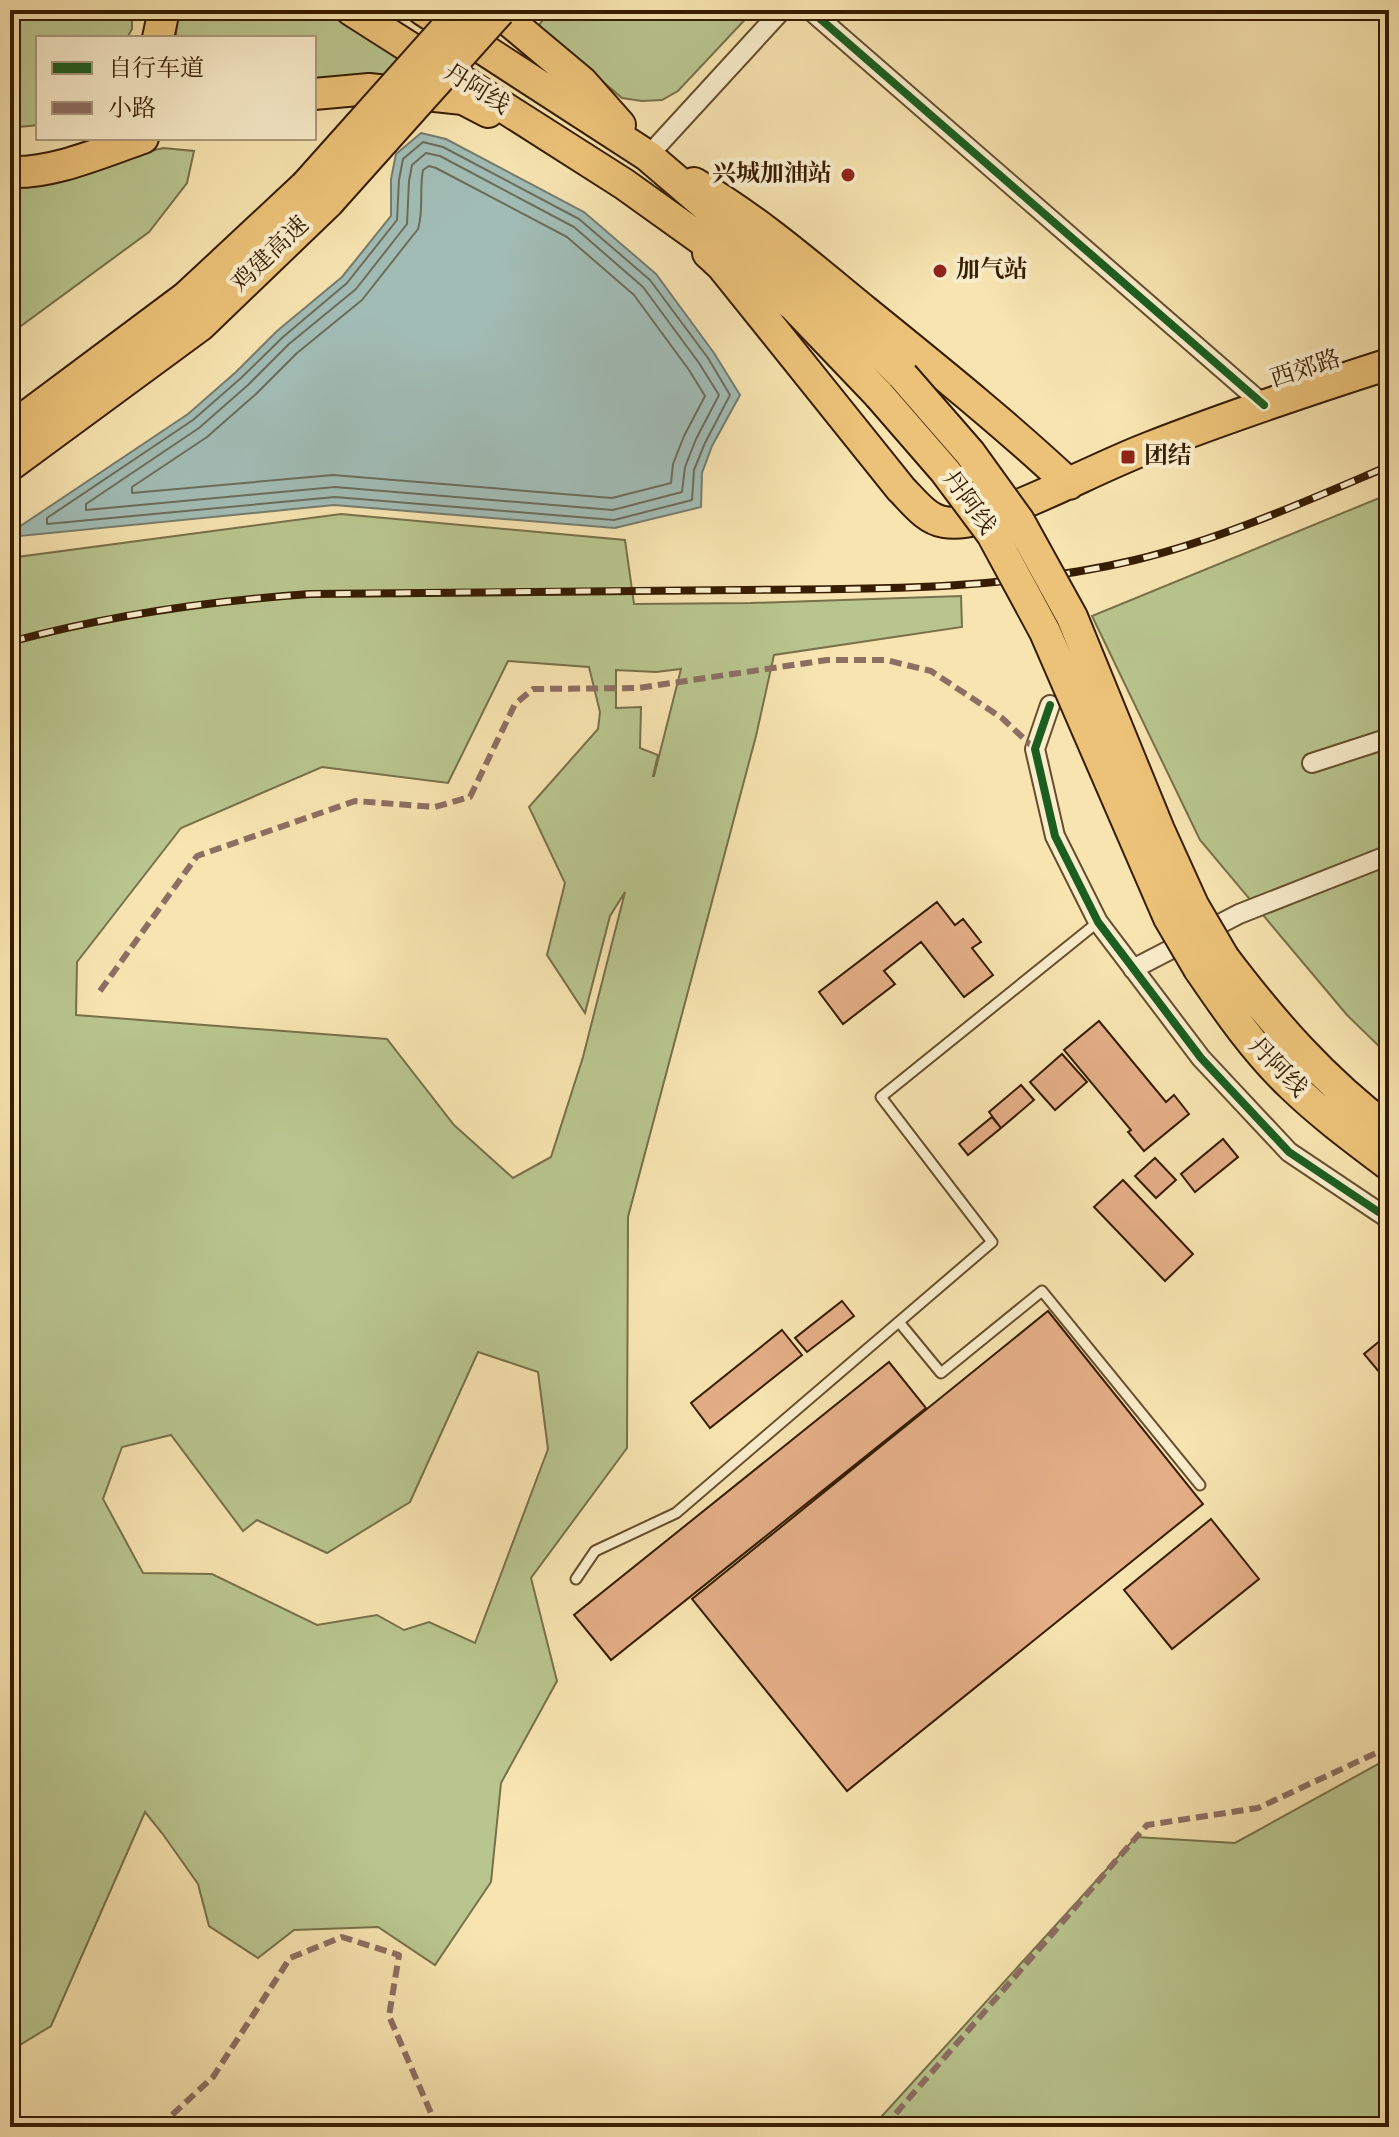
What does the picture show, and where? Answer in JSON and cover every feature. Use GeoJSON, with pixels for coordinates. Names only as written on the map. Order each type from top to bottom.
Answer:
{"type":"FeatureCollection","features":[{"type":"Feature","properties":{"kind":"highway","name":"鸡建高速"},"geometry":{"type":"LineString","coordinates":[[10,431],[188,298],[317,194],[465,10]]}},
{"type":"Feature","properties":{"kind":"highway","name":"鸡建高速"},"geometry":{"type":"LineString","coordinates":[[10,463],[199,324],[317,194],[497,10]]}},
{"type":"Feature","properties":{"kind":"main road"},"geometry":{"type":"LineString","coordinates":[[158,36],[164,10]]}},
{"type":"Feature","properties":{"kind":"main road","name":"丹阿线"},"geometry":{"type":"LineString","coordinates":[[351,10],[664,212],[793,305],[843,355],[945,471],[992,534],[1045,632],[1169,918],[1211,964],[1263,1010],[1311,1064],[1389,1130]]}},
{"type":"Feature","properties":{"kind":"main road","name":"丹阿线"},"geometry":{"type":"LineString","coordinates":[[423,10],[648,156],[862,335],[903,376],[970,453],[1019,521],[1072,617],[1193,905],[1211,964],[1240,1029],[1291,1086],[1389,1165]]}},
{"type":"Feature","properties":{"kind":"main road"},"geometry":{"type":"LineString","coordinates":[[497,10],[582,82],[648,156],[713,194],[792,252],[1011,430],[1069,484]]}},
{"type":"Feature","properties":{"kind":"main road"},"geometry":{"type":"LineString","coordinates":[[316,94],[369,89],[463,99],[624,184]]}},
{"type":"Feature","properties":{"kind":"main road"},"geometry":{"type":"LineString","coordinates":[[10,154],[73,140]]}},
{"type":"Feature","properties":{"kind":"main road"},"geometry":{"type":"LineString","coordinates":[[10,172],[22,173],[73,162],[137,140]]}},
{"type":"Feature","properties":{"kind":"main road","name":"西郊路"},"geometry":{"type":"LineString","coordinates":[[664,212],[722,266],[901,489],[924,512],[942,522],[965,522],[999,512],[1146,449],[1264,405],[1389,364]]}},
{"type":"Feature","properties":{"kind":"street"},"geometry":{"type":"LineString","coordinates":[[648,156],[782,10]]}},
{"type":"Feature","properties":{"kind":"street"},"geometry":{"type":"LineString","coordinates":[[810,10],[1264,405]]}},
{"type":"Feature","properties":{"kind":"street"},"geometry":{"type":"LineString","coordinates":[[1050,705],[1035,749],[1038,764],[1055,836],[1098,922],[1201,1058],[1289,1152],[1389,1219]]}},
{"type":"Feature","properties":{"kind":"street"},"geometry":{"type":"LineString","coordinates":[[1312,763],[1389,738]]}},
{"type":"Feature","properties":{"kind":"street"},"geometry":{"type":"LineString","coordinates":[[1133,969],[1239,914],[1389,855]]}},
{"type":"Feature","properties":{"kind":"lane"},"geometry":{"type":"LineString","coordinates":[[576,1579],[595,1551],[676,1513],[992,1242],[881,1097],[1098,922]]}},
{"type":"Feature","properties":{"kind":"lane"},"geometry":{"type":"LineString","coordinates":[[899,1322],[941,1373],[1042,1291],[1200,1485]]}},
{"type":"Feature","properties":{"kind":"green space"},"geometry":{"type":"Polygon","coordinates":[[[10,10],[132,10],[132,29],[128,36],[36,36],[36,125],[10,128],[10,10]]]}},
{"type":"Feature","properties":{"kind":"green space"},"geometry":{"type":"Polygon","coordinates":[[[177,10],[334,10],[407,58],[388,79],[316,83],[316,36],[176,36],[177,10]]]}},
{"type":"Feature","properties":{"kind":"green space"},"geometry":{"type":"Polygon","coordinates":[[[551,10],[754,10],[678,91],[662,100],[642,101],[622,98],[538,26],[551,10]]]}},
{"type":"Feature","properties":{"kind":"green space"},"geometry":{"type":"Polygon","coordinates":[[[163,148],[194,151],[187,183],[149,232],[10,334],[10,186],[163,148]]]}},
{"type":"Feature","properties":{"kind":"green space"},"geometry":{"type":"Polygon","coordinates":[[[1389,494],[1389,1056],[1347,1015],[1200,840],[1092,616],[1389,494]]]}},
{"type":"Feature","properties":{"kind":"green space"},"geometry":{"type":"Polygon","coordinates":[[[341,514],[625,540],[634,604],[961,596],[962,627],[774,655],[756,736],[628,1217],[627,1448],[531,1578],[557,1681],[501,1783],[491,1882],[435,1965],[378,1927],[294,1930],[258,1958],[209,1926],[198,1884],[145,1812],[51,2026],[10,2051],[10,558],[341,514]],[[508,661],[448,783],[322,767],[181,828],[77,962],[76,1015],[387,1039],[454,1125],[513,1178],[551,1157],[583,1057],[625,892],[610,916],[585,1013],[547,955],[565,883],[529,807],[598,729],[600,712],[589,667],[508,661]],[[681,669],[656,672],[616,670],[616,708],[641,707],[640,748],[658,755],[653,776],[654,776],[681,669]],[[478,1352],[410,1502],[327,1553],[257,1520],[243,1531],[171,1435],[122,1447],[103,1499],[143,1573],[212,1574],[317,1625],[377,1615],[404,1630],[429,1622],[475,1643],[548,1449],[538,1372],[478,1352]]]}},
{"type":"Feature","properties":{"kind":"green space"},"geometry":{"type":"Polygon","coordinates":[[[1389,1758],[1389,2127],[872,2127],[1136,1837],[1235,1843],[1389,1758]]]}},
{"type":"Feature","properties":{"kind":"water"},"geometry":{"type":"Polygon","coordinates":[[[421,133],[446,139],[584,212],[656,274],[714,353],[740,395],[712,446],[702,473],[701,507],[615,528],[334,505],[10,537],[10,533],[188,414],[277,331],[342,277],[391,216],[391,179],[396,154],[421,133]]]}},
{"type":"Feature","properties":{"kind":"building"},"geometry":{"type":"Polygon","coordinates":[[[937,902],[955,925],[963,919],[981,942],[972,948],[993,975],[964,997],[921,942],[884,971],[895,984],[843,1024],[819,992],[937,902]]]}},
{"type":"Feature","properties":{"kind":"building"},"geometry":{"type":"Polygon","coordinates":[[[1099,1021],[1166,1102],[1174,1095],[1189,1114],[1144,1151],[1128,1132],[1131,1130],[1064,1050],[1099,1021]]]}},
{"type":"Feature","properties":{"kind":"building"},"geometry":{"type":"Polygon","coordinates":[[[1062,1054],[1087,1082],[1055,1110],[1030,1082],[1062,1054]]]}},
{"type":"Feature","properties":{"kind":"building"},"geometry":{"type":"Polygon","coordinates":[[[1021,1085],[1034,1100],[1001,1128],[989,1112],[1021,1085]]]}},
{"type":"Feature","properties":{"kind":"building"},"geometry":{"type":"Polygon","coordinates":[[[992,1117],[1001,1128],[968,1155],[959,1144],[992,1117]]]}},
{"type":"Feature","properties":{"kind":"building"},"geometry":{"type":"Polygon","coordinates":[[[1223,1139],[1238,1157],[1195,1192],[1181,1174],[1223,1139]]]}},
{"type":"Feature","properties":{"kind":"building"},"geometry":{"type":"Polygon","coordinates":[[[1155,1158],[1176,1180],[1156,1198],[1135,1176],[1155,1158]]]}},
{"type":"Feature","properties":{"kind":"building"},"geometry":{"type":"Polygon","coordinates":[[[1123,1180],[1193,1254],[1165,1281],[1094,1207],[1123,1180]]]}},
{"type":"Feature","properties":{"kind":"building"},"geometry":{"type":"Polygon","coordinates":[[[842,1301],[854,1316],[807,1352],[795,1338],[842,1301]]]}},
{"type":"Feature","properties":{"kind":"building"},"geometry":{"type":"Polygon","coordinates":[[[1048,1311],[1203,1504],[847,1791],[692,1599],[1048,1311]]]}},
{"type":"Feature","properties":{"kind":"building"},"geometry":{"type":"Polygon","coordinates":[[[782,1330],[802,1355],[710,1428],[691,1403],[782,1330]]]}},
{"type":"Feature","properties":{"kind":"building"},"geometry":{"type":"Polygon","coordinates":[[[1387,1335],[1389,1365],[1380,1373],[1364,1354],[1387,1335]]]}},
{"type":"Feature","properties":{"kind":"building"},"geometry":{"type":"Polygon","coordinates":[[[889,1362],[926,1408],[611,1660],[574,1615],[889,1362]]]}},
{"type":"Feature","properties":{"kind":"building"},"geometry":{"type":"Polygon","coordinates":[[[1211,1519],[1259,1579],[1172,1649],[1124,1590],[1211,1519]]]}},
{"type":"Feature","properties":{"kind":"railway"},"geometry":{"type":"LineString","coordinates":[[10,642],[159,610],[310,594],[888,588],[1037,578],[1135,560],[1200,541],[1389,466]]}},
{"type":"Feature","properties":{"kind":"marked path"},"geometry":{"type":"LineString","coordinates":[[100,991],[197,856],[355,801],[435,807],[470,797],[515,704],[533,689],[638,688],[827,660],[886,660],[931,671],[1002,718],[1035,749]]}},
{"type":"Feature","properties":{"kind":"marked path"},"geometry":{"type":"LineString","coordinates":[[884,2127],[1147,1825],[1258,1808],[1389,1747]]}},
{"type":"Feature","properties":{"kind":"marked path"},"geometry":{"type":"LineString","coordinates":[[159,2127],[213,2077],[290,1958],[342,1937],[399,1955],[389,2016],[437,2127]]}},
{"type":"Feature","properties":{"kind":"cycle path"},"geometry":{"type":"LineString","coordinates":[[810,10],[1264,405]]}},
{"type":"Feature","properties":{"kind":"cycle path"},"geometry":{"type":"LineString","coordinates":[[1050,705],[1035,749],[1055,836],[1098,922],[1201,1058],[1289,1152],[1389,1219]]}},
{"type":"Feature","properties":{"kind":"place","name":"兴城加油站"},"geometry":{"type":"Point","coordinates":[848,175]}},
{"type":"Feature","properties":{"kind":"place","name":"加气站"},"geometry":{"type":"Point","coordinates":[940,271]}},
{"type":"Feature","properties":{"kind":"place","name":"团结"},"geometry":{"type":"Point","coordinates":[1128,457]}}]}
